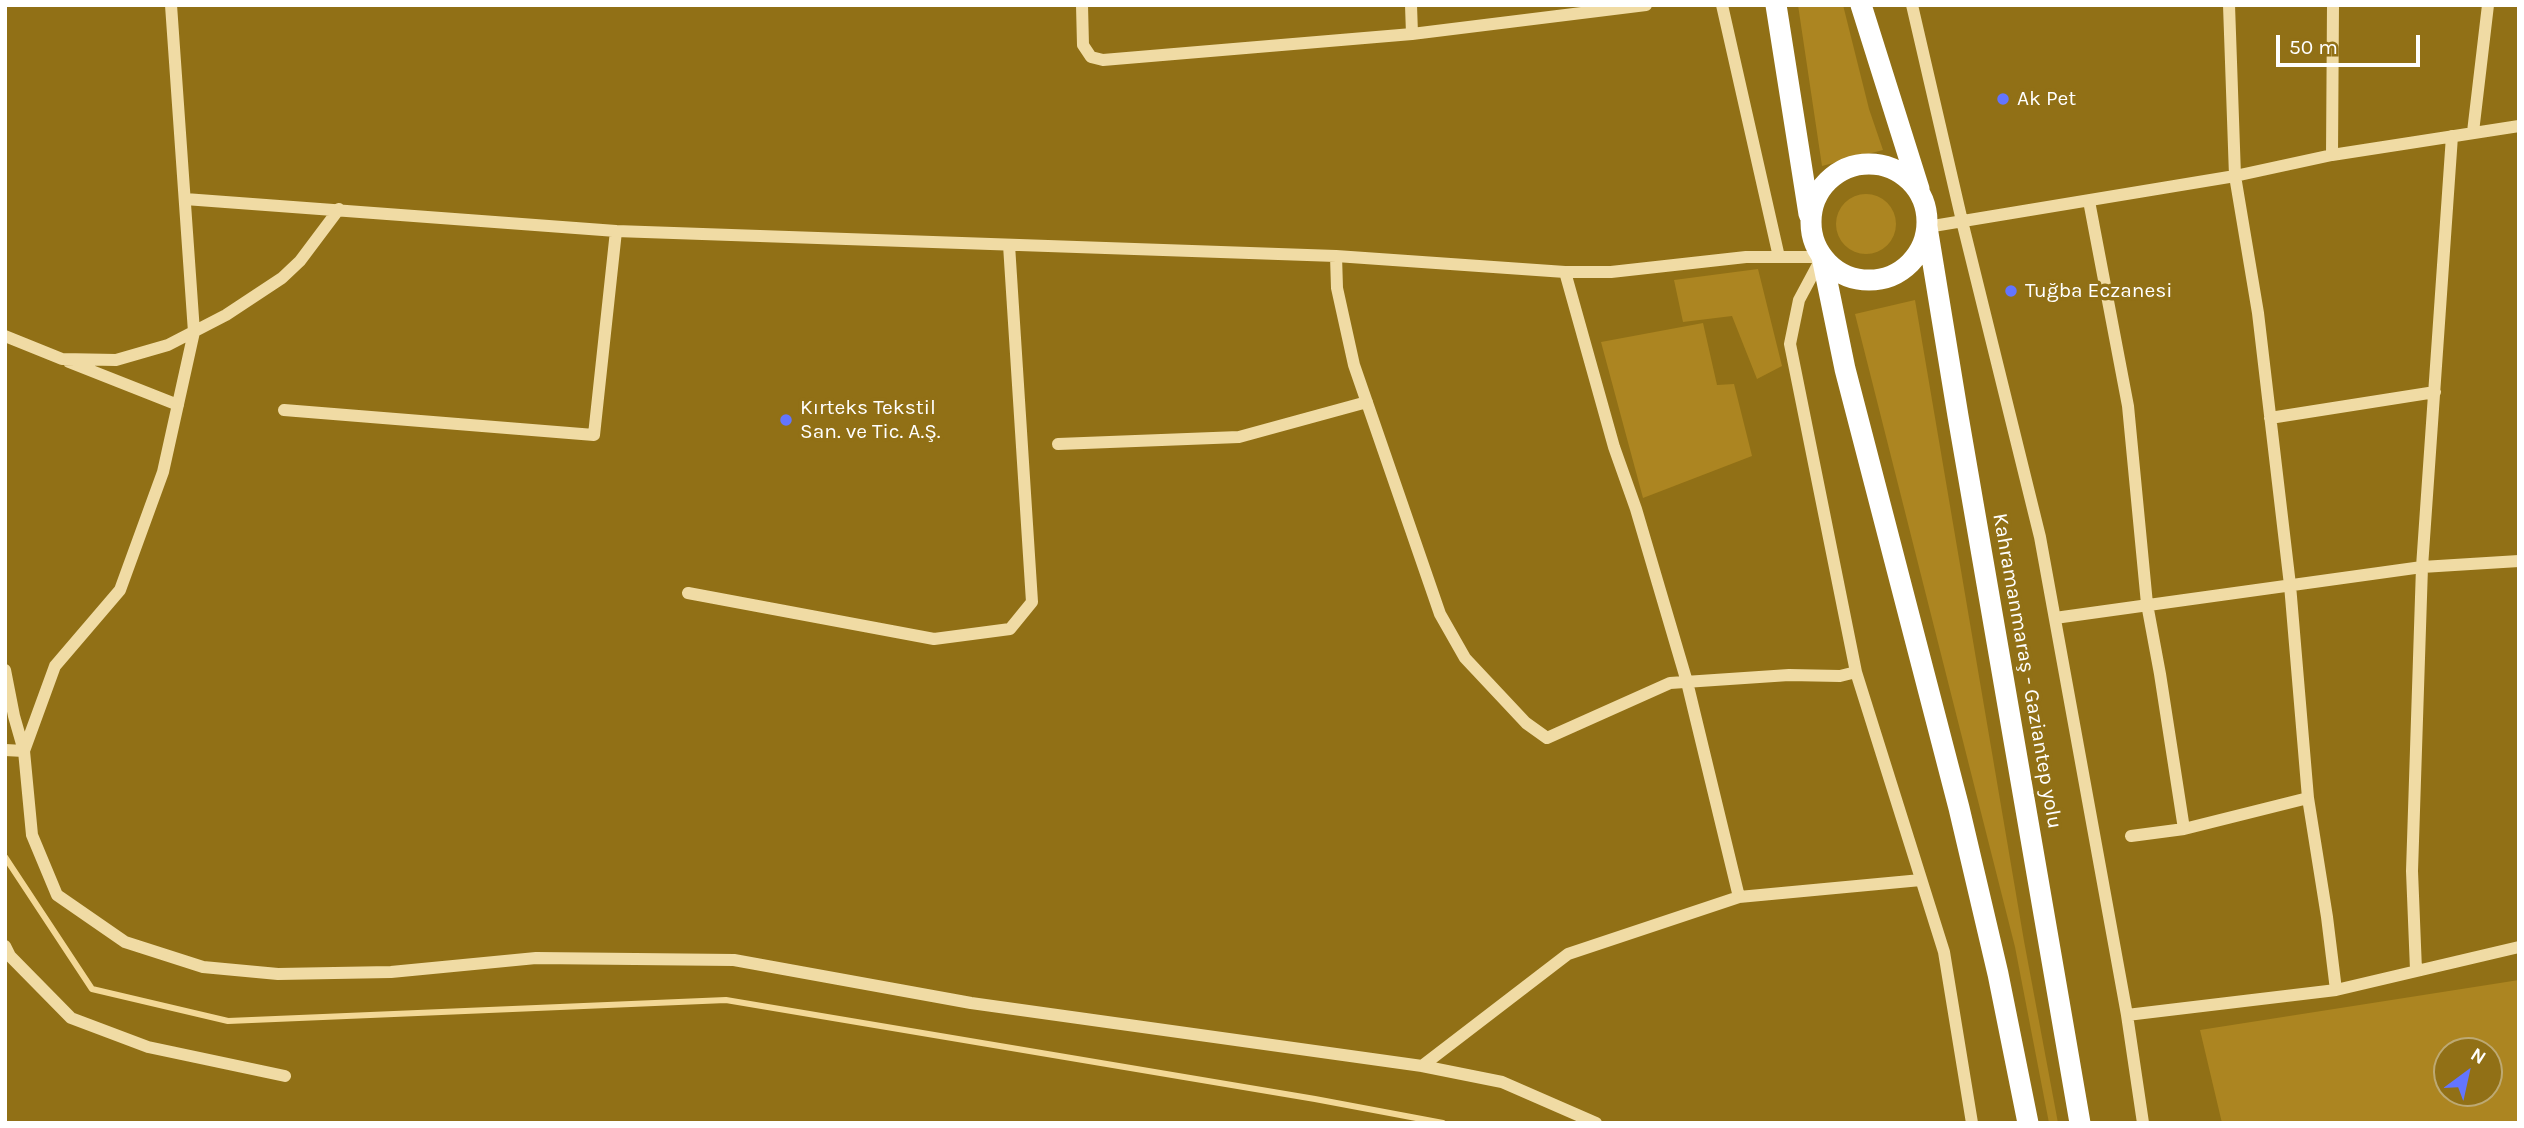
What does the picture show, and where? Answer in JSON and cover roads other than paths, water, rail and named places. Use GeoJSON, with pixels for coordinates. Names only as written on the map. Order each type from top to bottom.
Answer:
{"type":"FeatureCollection","features":[{"type":"Feature","properties":{"kind":"highway"},"geometry":{"type":"LineString","coordinates":[[1776,5],[1813,240],[1822,257],[1845,369],[1962,820],[1998,974],[2028,1123]]}},
{"type":"Feature","properties":{"kind":"highway"},"geometry":{"type":"LineString","coordinates":[[1822,257],[1833,268],[1847,276],[1878,279],[1893,275],[1917,256],[1927,227],[1927,210],[1861,5]]}},
{"type":"Feature","properties":{"kind":"highway"},"geometry":{"type":"LineString","coordinates":[[1810,220],[1814,202],[1823,185],[1837,172],[1855,164],[1874,163],[1893,168],[1909,179],[1921,194]]}},
{"type":"Feature","properties":{"kind":"highway","name":"Kahramanmaraş - Gaziantep yolu"},"geometry":{"type":"LineString","coordinates":[[1927,227],[2080,1123]]}},
{"type":"Feature","properties":{"kind":"street"},"geometry":{"type":"LineString","coordinates":[[24,751],[55,666],[120,590],[163,472],[194,332],[171,5]]}},
{"type":"Feature","properties":{"kind":"street"},"geometry":{"type":"LineString","coordinates":[[1082,5],[1083,45],[1091,57],[1103,60],[1412,34],[1646,5]]}},
{"type":"Feature","properties":{"kind":"street"},"geometry":{"type":"LineString","coordinates":[[1411,5],[1412,34]]}},
{"type":"Feature","properties":{"kind":"street"},"geometry":{"type":"LineString","coordinates":[[1721,5],[1779,257]]}},
{"type":"Feature","properties":{"kind":"street"},"geometry":{"type":"LineString","coordinates":[[1912,5],[2039,537],[2127,1015],[2143,1123]]}},
{"type":"Feature","properties":{"kind":"street"},"geometry":{"type":"LineString","coordinates":[[2229,5],[2235,176],[2258,313],[2290,585],[2308,798],[2336,990]]}},
{"type":"Feature","properties":{"kind":"street"},"geometry":{"type":"LineString","coordinates":[[2332,155],[2333,5]]}},
{"type":"Feature","properties":{"kind":"street"},"geometry":{"type":"LineString","coordinates":[[2473,132],[2488,5]]}},
{"type":"Feature","properties":{"kind":"street"},"geometry":{"type":"LineString","coordinates":[[1927,227],[2235,176],[2332,155],[2519,126]]}},
{"type":"Feature","properties":{"kind":"street"},"geometry":{"type":"LineString","coordinates":[[2416,970],[2412,871],[2422,567],[2452,136]]}},
{"type":"Feature","properties":{"kind":"street"},"geometry":{"type":"LineString","coordinates":[[185,199],[616,231],[1336,256],[1565,272],[1611,272],[1746,257],[1822,257],[1799,300],[1790,344],[1856,672],[1944,952],[1972,1123]]}},
{"type":"Feature","properties":{"kind":"street"},"geometry":{"type":"LineString","coordinates":[[2089,201],[2127,406],[2147,604],[2184,828]]}},
{"type":"Feature","properties":{"kind":"street"},"geometry":{"type":"LineString","coordinates":[[62,359],[116,360],[168,345],[226,315],[282,278],[300,261],[339,209]]}},
{"type":"Feature","properties":{"kind":"street"},"geometry":{"type":"LineString","coordinates":[[284,410],[594,435],[616,231]]}},
{"type":"Feature","properties":{"kind":"street"},"geometry":{"type":"LineString","coordinates":[[688,593],[934,639],[1010,629],[1032,602],[1009,245]]}},
{"type":"Feature","properties":{"kind":"street"},"geometry":{"type":"LineString","coordinates":[[1336,256],[1337,288],[1354,365],[1440,614],[1465,658],[1527,723],[1547,738],[1670,683],[1788,675],[1840,676],[1856,672]]}},
{"type":"Feature","properties":{"kind":"street"},"geometry":{"type":"LineString","coordinates":[[1565,272],[1614,447],[1636,509],[1687,682],[1739,897]]}},
{"type":"Feature","properties":{"kind":"street"},"geometry":{"type":"LineString","coordinates":[[5,336],[178,405]]}},
{"type":"Feature","properties":{"kind":"street"},"geometry":{"type":"LineString","coordinates":[[2270,418],[2435,392]]}},
{"type":"Feature","properties":{"kind":"street"},"geometry":{"type":"LineString","coordinates":[[1058,444],[1239,437],[1367,402]]}},
{"type":"Feature","properties":{"kind":"street"},"geometry":{"type":"LineString","coordinates":[[2054,618],[2422,567],[2519,561]]}},
{"type":"Feature","properties":{"kind":"street"},"geometry":{"type":"LineString","coordinates":[[5,670],[24,751],[32,835],[57,895],[125,942],[204,967],[278,974],[391,972],[536,958],[734,960],[971,1003],[1422,1066],[1502,1082],[1596,1123]]}},
{"type":"Feature","properties":{"kind":"street"},"geometry":{"type":"LineString","coordinates":[[5,750],[24,751]]}},
{"type":"Feature","properties":{"kind":"street"},"geometry":{"type":"LineString","coordinates":[[2131,836],[2184,828],[2308,798]]}},
{"type":"Feature","properties":{"kind":"street"},"geometry":{"type":"LineString","coordinates":[[1422,1066],[1568,954],[1739,897],[1921,880]]}},
{"type":"Feature","properties":{"kind":"street"},"geometry":{"type":"LineString","coordinates":[[5,946],[10,956],[71,1018],[148,1047],[285,1076]]}},
{"type":"Feature","properties":{"kind":"street"},"geometry":{"type":"LineString","coordinates":[[2127,1015],[2336,990],[2519,947]]}},
{"type":"Feature","properties":{"kind":"waterway"},"geometry":{"type":"LineString","coordinates":[[5,857],[92,989],[228,1021],[726,1000],[1443,1123]]}},
{"type":"Feature","properties":{"kind":"place","name":"Ak Pet"},"geometry":{"type":"Point","coordinates":[2003,99]}},
{"type":"Feature","properties":{"kind":"place","name":"Tuğba Eczanesi"},"geometry":{"type":"Point","coordinates":[2011,291]}},
{"type":"Feature","properties":{"kind":"place","name":"Kırteks Tekstil San. ve Tic. A.Ş."},"geometry":{"type":"Point","coordinates":[786,420]}}]}
